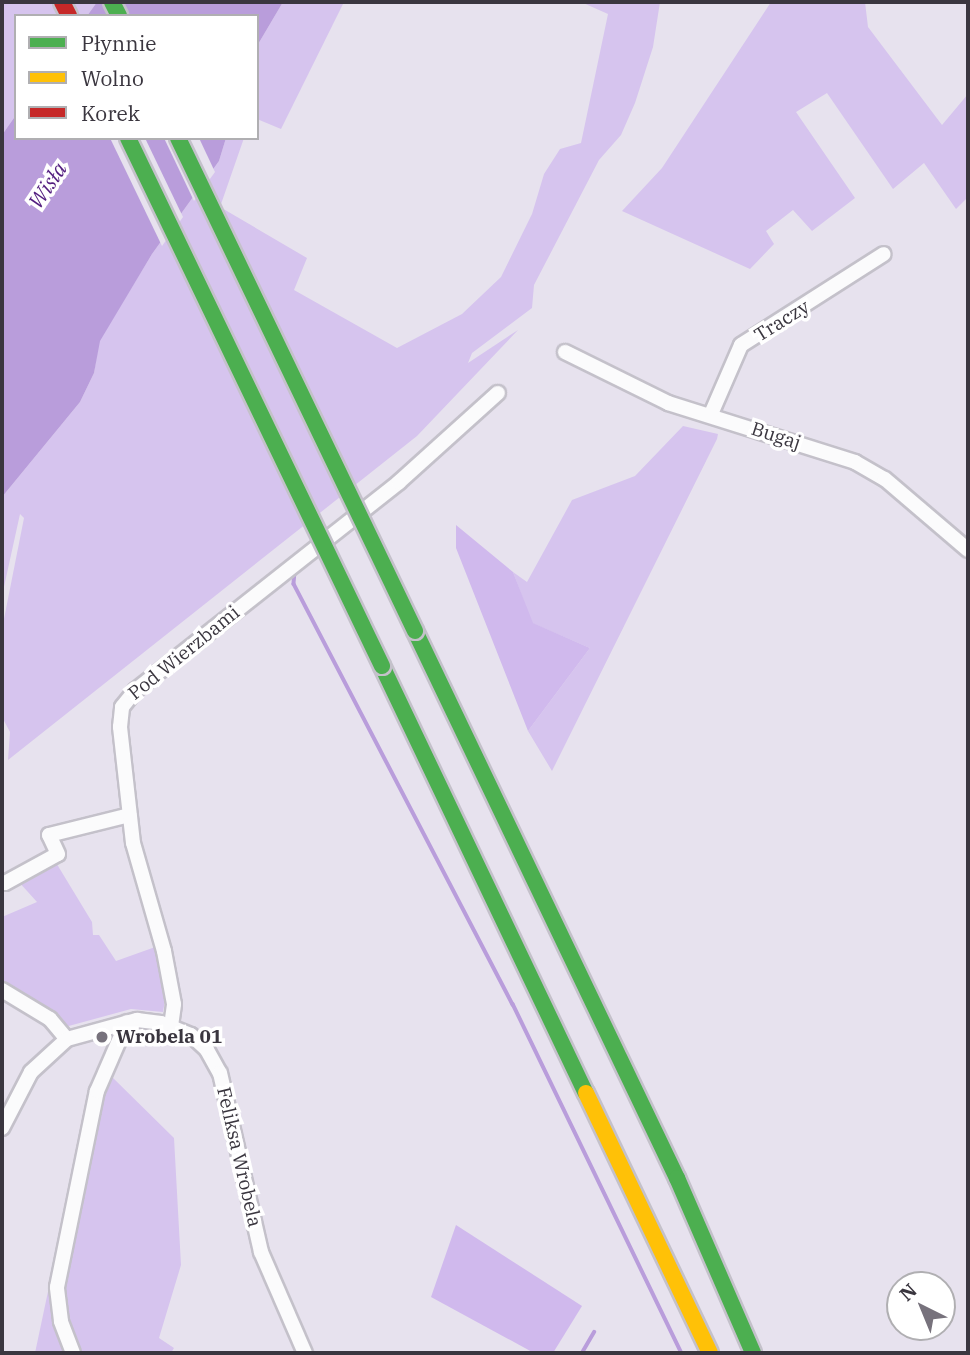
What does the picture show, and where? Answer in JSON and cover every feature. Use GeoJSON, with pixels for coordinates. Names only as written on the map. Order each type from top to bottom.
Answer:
{"type":"FeatureCollection","features":[{"type":"Feature","properties":{"kind":"highway"},"geometry":{"type":"LineString","coordinates":[[129,140],[709,1353]]}},
{"type":"Feature","properties":{"kind":"highway"},"geometry":{"type":"LineString","coordinates":[[179,140],[677,1178],[753,1353]]}},
{"type":"Feature","properties":{"kind":"street","name":"Traczy"},"geometry":{"type":"LineString","coordinates":[[711,414],[741,345],[884,254]]}},
{"type":"Feature","properties":{"kind":"street","name":"Bugaj"},"geometry":{"type":"LineString","coordinates":[[565,352],[638,391],[855,462],[885,479],[968,550]]}},
{"type":"Feature","properties":{"kind":"street","name":"Pod Wierzbami"},"geometry":{"type":"LineString","coordinates":[[171,1026],[174,1004],[164,951],[133,843],[120,712],[128,697],[399,482],[498,393]]}},
{"type":"Feature","properties":{"kind":"street"},"geometry":{"type":"LineString","coordinates":[[5,883],[58,854],[49,835],[130,815]]}},
{"type":"Feature","properties":{"kind":"street"},"geometry":{"type":"LineString","coordinates":[[2,989],[50,1020],[67,1039]]}},
{"type":"Feature","properties":{"kind":"street"},"geometry":{"type":"LineString","coordinates":[[73,1353],[61,1321],[57,1287],[97,1091],[127,1022]]}},
{"type":"Feature","properties":{"kind":"street","name":"Feliksa Wrobela"},"geometry":{"type":"LineString","coordinates":[[2,1128],[31,1072],[67,1039],[127,1022],[171,1026],[199,1042],[220,1073],[261,1252],[305,1353]]}},
{"type":"Feature","properties":{"kind":"shaded area"},"geometry":{"type":"Polygon","coordinates":[[[2,2],[97,2],[88,14],[14,14],[14,118],[2,135],[2,2]]]}},
{"type":"Feature","properties":{"kind":"shaded area"},"geometry":{"type":"Polygon","coordinates":[[[283,2],[344,2],[281,129],[259,120],[259,43],[283,2]]]}},
{"type":"Feature","properties":{"kind":"shaded area"},"geometry":{"type":"Polygon","coordinates":[[[581,2],[660,2],[653,47],[635,103],[621,135],[599,160],[534,285],[532,308],[472,353],[468,363],[518,330],[417,436],[8,760],[10,732],[2,717],[2,629],[24,518],[20,514],[2,596],[2,497],[80,402],[94,373],[99,341],[152,254],[219,161],[225,140],[243,140],[220,207],[307,258],[294,290],[397,348],[462,314],[501,277],[532,214],[544,174],[560,149],[581,143],[608,14],[581,2]]]}},
{"type":"Feature","properties":{"kind":"shaded area"},"geometry":{"type":"Polygon","coordinates":[[[771,2],[865,2],[868,27],[942,125],[968,94],[968,197],[956,209],[924,163],[893,189],[827,93],[796,112],[855,198],[812,231],[793,210],[766,231],[774,244],[750,269],[622,211],[662,168],[771,2]]]}},
{"type":"Feature","properties":{"kind":"shaded area"},"geometry":{"type":"Polygon","coordinates":[[[683,426],[718,434],[717,439],[552,771],[528,731],[590,648],[532,623],[513,572],[527,582],[572,500],[635,476],[683,426]]]}},
{"type":"Feature","properties":{"kind":"shaded area"},"geometry":{"type":"Polygon","coordinates":[[[456,525],[513,572],[533,623],[590,648],[528,731],[456,548],[456,525]]]}},
{"type":"Feature","properties":{"kind":"shaded area"},"geometry":{"type":"Polygon","coordinates":[[[55,861],[92,922],[93,935],[99,935],[116,961],[158,946],[166,994],[163,1012],[131,1009],[65,1027],[2,984],[2,917],[37,902],[18,881],[55,861]]]}},
{"type":"Feature","properties":{"kind":"shaded area"},"geometry":{"type":"Polygon","coordinates":[[[110,1075],[174,1138],[181,1265],[159,1338],[174,1348],[171,1353],[77,1353],[61,1300],[96,1113],[110,1075]]]}},
{"type":"Feature","properties":{"kind":"shaded area"},"geometry":{"type":"Polygon","coordinates":[[[456,1225],[582,1306],[553,1353],[534,1353],[431,1297],[456,1225]]]}},
{"type":"Feature","properties":{"kind":"shaded area"},"geometry":{"type":"Polygon","coordinates":[[[50,1282],[58,1326],[67,1353],[35,1353],[50,1282]]]}},
{"type":"Feature","properties":{"kind":"water"},"geometry":{"type":"Polygon","coordinates":[[[97,2],[283,2],[259,43],[259,14],[88,14],[97,2]]]}},
{"type":"Feature","properties":{"kind":"water","name":"Wisła"},"geometry":{"type":"Polygon","coordinates":[[[14,118],[14,140],[225,140],[219,161],[152,254],[100,341],[94,373],[80,402],[2,497],[2,135],[14,118]]]}},
{"type":"Feature","properties":{"kind":"pier"},"geometry":{"type":"Polygon","coordinates":[[[111,140],[146,140],[183,217],[162,246],[111,140]]]}},
{"type":"Feature","properties":{"kind":"pier"},"geometry":{"type":"Polygon","coordinates":[[[165,140],[200,140],[215,172],[194,201],[165,140]]]}},
{"type":"Feature","properties":{"kind":"waterway"},"geometry":{"type":"LineString","coordinates":[[295,572],[294,584],[513,1004],[682,1353]]}},
{"type":"Feature","properties":{"kind":"waterway"},"geometry":{"type":"LineString","coordinates":[[582,1353],[594,1332]]}},
{"type":"Feature","properties":{"kind":"traffic: fast"},"geometry":{"type":"LineString","coordinates":[[112,2],[118,14]]}},
{"type":"Feature","properties":{"kind":"traffic: fast"},"geometry":{"type":"LineString","coordinates":[[129,140],[382,666]]}},
{"type":"Feature","properties":{"kind":"traffic: fast"},"geometry":{"type":"LineString","coordinates":[[179,140],[415,631]]}},
{"type":"Feature","properties":{"kind":"traffic: fast"},"geometry":{"type":"LineString","coordinates":[[415,631],[677,1178],[753,1353]]}},
{"type":"Feature","properties":{"kind":"traffic: fast"},"geometry":{"type":"LineString","coordinates":[[382,666],[586,1093]]}},
{"type":"Feature","properties":{"kind":"traffic: slow"},"geometry":{"type":"LineString","coordinates":[[586,1093],[710,1353]]}},
{"type":"Feature","properties":{"kind":"traffic: jam"},"geometry":{"type":"LineString","coordinates":[[62,2],[68,14]]}},
{"type":"Feature","properties":{"kind":"place","name":"Wrobela 01"},"geometry":{"type":"Point","coordinates":[102,1037]}}]}
